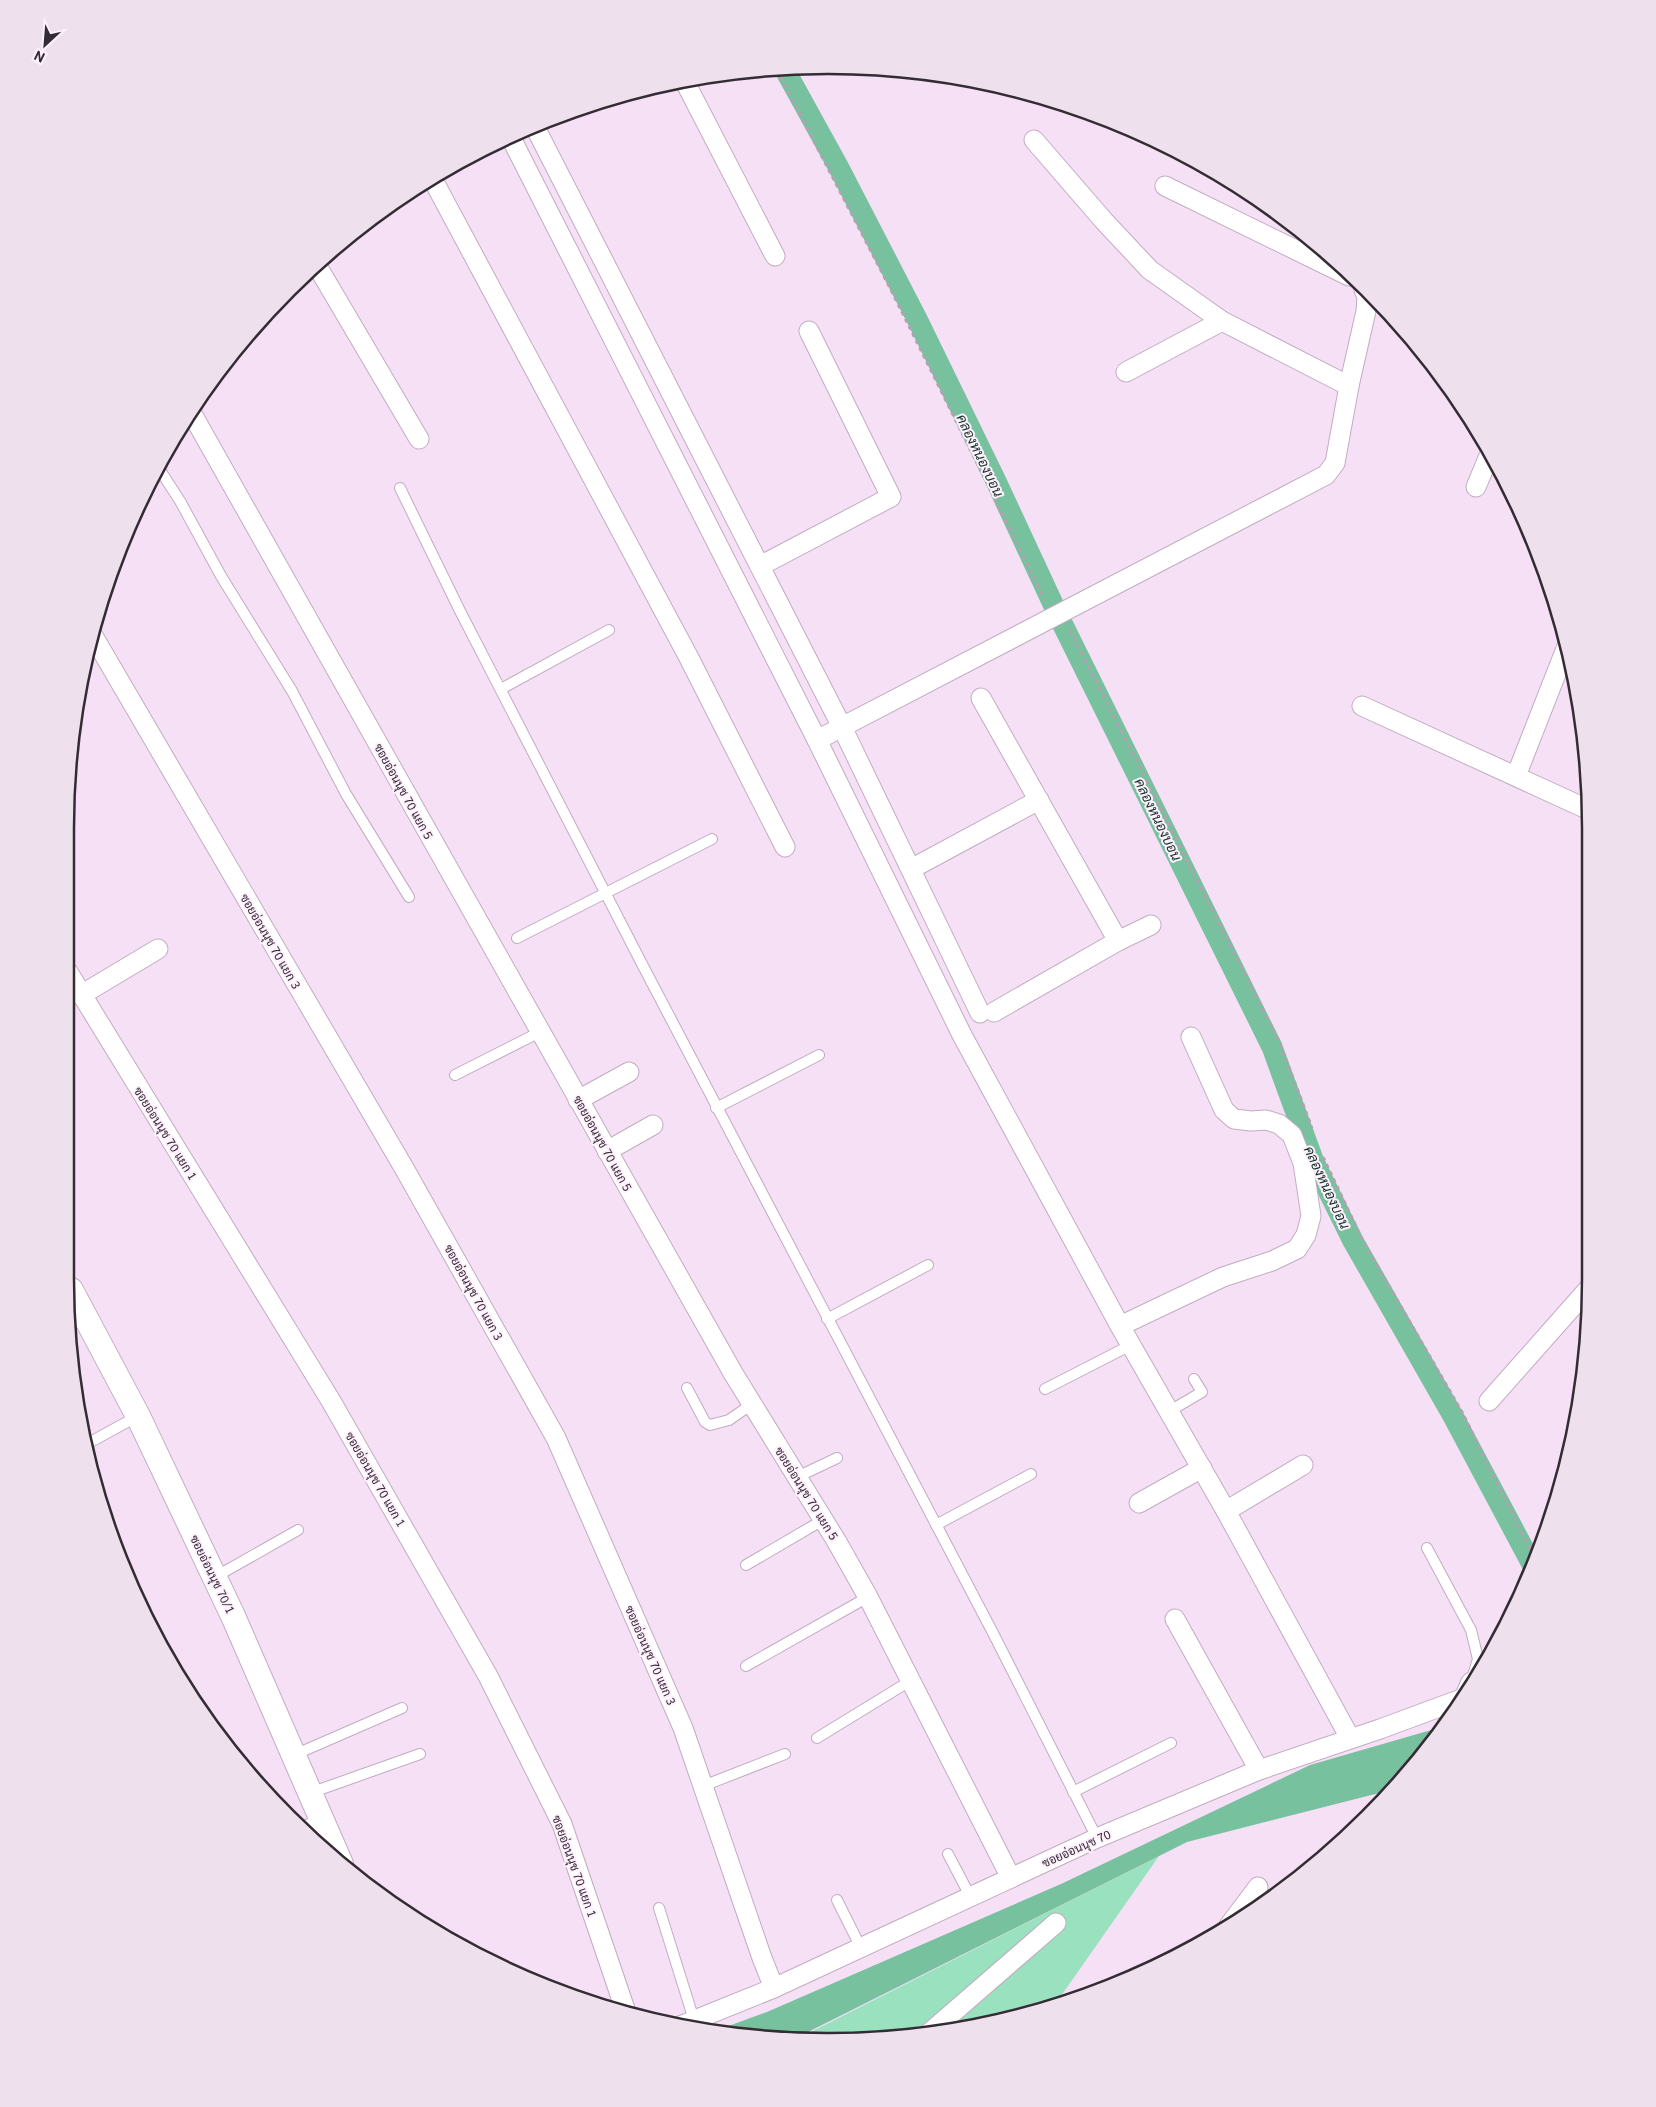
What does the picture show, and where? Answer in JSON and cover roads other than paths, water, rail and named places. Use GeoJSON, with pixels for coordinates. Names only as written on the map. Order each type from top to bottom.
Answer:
{"type":"FeatureCollection","features":[{"type":"Feature","properties":{"kind":"street"},"geometry":{"type":"LineString","coordinates":[[687,87],[775,256]]}},
{"type":"Feature","properties":{"kind":"street"},"geometry":{"type":"LineString","coordinates":[[537,132],[842,727],[911,869],[987,1012],[1151,925]]}},
{"type":"Feature","properties":{"kind":"street"},"geometry":{"type":"LineString","coordinates":[[1034,140],[1104,222],[1150,270],[1222,321],[1349,386]]}},
{"type":"Feature","properties":{"kind":"street"},"geometry":{"type":"LineString","coordinates":[[514,143],[817,740],[962,1035],[1120,1326],[1226,1510],[1350,1738]]}},
{"type":"Feature","properties":{"kind":"street"},"geometry":{"type":"LineString","coordinates":[[436,185],[688,656],[785,847]]}},
{"type":"Feature","properties":{"kind":"street"},"geometry":{"type":"LineString","coordinates":[[1165,186],[1332,268]]}},
{"type":"Feature","properties":{"kind":"street"},"geometry":{"type":"LineString","coordinates":[[320,271],[419,439]]}},
{"type":"Feature","properties":{"kind":"street"},"geometry":{"type":"LineString","coordinates":[[817,740],[1326,475],[1335,463],[1367,301]]}},
{"type":"Feature","properties":{"kind":"street"},"geometry":{"type":"LineString","coordinates":[[1126,372],[1222,321]]}},
{"type":"Feature","properties":{"kind":"street"},"geometry":{"type":"LineString","coordinates":[[760,566],[891,497],[809,331]]}},
{"type":"Feature","properties":{"kind":"street","name":"ซอยอ่อนนุช 70 แยก 5"},"geometry":{"type":"LineString","coordinates":[[195,419],[578,1100],[752,1404],[868,1597],[1010,1878]]}},
{"type":"Feature","properties":{"kind":"street"},"geometry":{"type":"LineString","coordinates":[[1476,487],[1487,462]]}},
{"type":"Feature","properties":{"kind":"street","name":"ซอยอ่อนนุช 70 แยก 3"},"geometry":{"type":"LineString","coordinates":[[97,642],[404,1168],[556,1438],[682,1728],[774,1988]]}},
{"type":"Feature","properties":{"kind":"street"},"geometry":{"type":"LineString","coordinates":[[1516,776],[1563,657]]}},
{"type":"Feature","properties":{"kind":"street"},"geometry":{"type":"LineString","coordinates":[[981,698],[1118,941]]}},
{"type":"Feature","properties":{"kind":"street"},"geometry":{"type":"LineString","coordinates":[[1362,706],[1582,806]]}},
{"type":"Feature","properties":{"kind":"street"},"geometry":{"type":"LineString","coordinates":[[911,869],[1039,800]]}},
{"type":"Feature","properties":{"kind":"street"},"geometry":{"type":"LineString","coordinates":[[81,995],[158,949]]}},
{"type":"Feature","properties":{"kind":"street","name":"ซอยอ่อนนุช 70 แยก 1"},"geometry":{"type":"LineString","coordinates":[[74,983],[332,1401],[488,1676],[562,1824],[624,2005]]}},
{"type":"Feature","properties":{"kind":"street"},"geometry":{"type":"LineString","coordinates":[[1120,1326],[1223,1278],[1272,1261],[1297,1249],[1306,1235],[1311,1216],[1303,1163],[1292,1135],[1279,1124],[1266,1120],[1252,1122],[1234,1119],[1224,1110],[1191,1037]]}},
{"type":"Feature","properties":{"kind":"street"},"geometry":{"type":"LineString","coordinates":[[578,1100],[629,1072]]}},
{"type":"Feature","properties":{"kind":"street"},"geometry":{"type":"LineString","coordinates":[[608,1151],[653,1125]]}},
{"type":"Feature","properties":{"kind":"street","name":"ซอยอ่อนนุช 70/1"},"geometry":{"type":"LineString","coordinates":[[74,1296],[138,1416],[258,1668],[310,1793],[313,1827]]}},
{"type":"Feature","properties":{"kind":"street"},"geometry":{"type":"LineString","coordinates":[[1489,1401],[1582,1296]]}},
{"type":"Feature","properties":{"kind":"street"},"geometry":{"type":"LineString","coordinates":[[1226,1510],[1302,1464]]}},
{"type":"Feature","properties":{"kind":"street"},"geometry":{"type":"LineString","coordinates":[[1139,1503],[1202,1468]]}},
{"type":"Feature","properties":{"kind":"street"},"geometry":{"type":"LineString","coordinates":[[1175,1619],[1259,1770]]}},
{"type":"Feature","properties":{"kind":"street","name":"ซอยอ่อนนุช 70"},"geometry":{"type":"LineString","coordinates":[[692,2021],[774,1988],[1097,1838],[1259,1770],[1452,1703]]}},
{"type":"Feature","properties":{"kind":"street"},"geometry":{"type":"LineString","coordinates":[[1241,1910],[1258,1887]]}},
{"type":"Feature","properties":{"kind":"street"},"geometry":{"type":"LineString","coordinates":[[940,2025],[1056,1923]]}},
{"type":"Feature","properties":{"kind":"lane"},"geometry":{"type":"LineString","coordinates":[[163,474],[180,501],[221,576],[292,691],[346,794],[409,897]]}},
{"type":"Feature","properties":{"kind":"lane"},"geometry":{"type":"LineString","coordinates":[[400,488],[460,611],[716,1108],[936,1525],[1097,1838]]}},
{"type":"Feature","properties":{"kind":"lane"},"geometry":{"type":"LineString","coordinates":[[501,689],[609,630]]}},
{"type":"Feature","properties":{"kind":"lane"},"geometry":{"type":"LineString","coordinates":[[517,938],[712,839]]}},
{"type":"Feature","properties":{"kind":"lane"},"geometry":{"type":"LineString","coordinates":[[454,1075],[540,1032]]}},
{"type":"Feature","properties":{"kind":"lane"},"geometry":{"type":"LineString","coordinates":[[716,1108],[819,1055]]}},
{"type":"Feature","properties":{"kind":"lane"},"geometry":{"type":"LineString","coordinates":[[828,1319],[928,1265]]}},
{"type":"Feature","properties":{"kind":"lane"},"geometry":{"type":"LineString","coordinates":[[1045,1389],[1131,1345]]}},
{"type":"Feature","properties":{"kind":"lane"},"geometry":{"type":"LineString","coordinates":[[1168,1412],[1202,1392],[1194,1378]]}},
{"type":"Feature","properties":{"kind":"lane"},"geometry":{"type":"LineString","coordinates":[[687,1388],[705,1422],[710,1425],[729,1420],[752,1404]]}},
{"type":"Feature","properties":{"kind":"lane"},"geometry":{"type":"LineString","coordinates":[[92,1441],[138,1416]]}},
{"type":"Feature","properties":{"kind":"lane"},"geometry":{"type":"LineString","coordinates":[[797,1477],[837,1458]]}},
{"type":"Feature","properties":{"kind":"lane"},"geometry":{"type":"LineString","coordinates":[[936,1525],[1031,1474]]}},
{"type":"Feature","properties":{"kind":"lane"},"geometry":{"type":"LineString","coordinates":[[746,1565],[823,1520]]}},
{"type":"Feature","properties":{"kind":"lane"},"geometry":{"type":"LineString","coordinates":[[215,1577],[298,1530]]}},
{"type":"Feature","properties":{"kind":"lane"},"geometry":{"type":"LineString","coordinates":[[1427,1548],[1471,1630],[1478,1659],[1477,1663]]}},
{"type":"Feature","properties":{"kind":"lane"},"geometry":{"type":"LineString","coordinates":[[746,1666],[868,1597]]}},
{"type":"Feature","properties":{"kind":"lane"},"geometry":{"type":"LineString","coordinates":[[817,1738],[910,1681]]}},
{"type":"Feature","properties":{"kind":"lane"},"geometry":{"type":"LineString","coordinates":[[294,1755],[402,1708]]}},
{"type":"Feature","properties":{"kind":"lane"},"geometry":{"type":"LineString","coordinates":[[1073,1792],[1171,1742]]}},
{"type":"Feature","properties":{"kind":"lane"},"geometry":{"type":"LineString","coordinates":[[310,1793],[420,1754]]}},
{"type":"Feature","properties":{"kind":"lane"},"geometry":{"type":"LineString","coordinates":[[703,1786],[785,1754]]}},
{"type":"Feature","properties":{"kind":"lane"},"geometry":{"type":"LineString","coordinates":[[948,1854],[970,1896]]}},
{"type":"Feature","properties":{"kind":"lane"},"geometry":{"type":"LineString","coordinates":[[837,1900],[860,1948]]}},
{"type":"Feature","properties":{"kind":"lane"},"geometry":{"type":"LineString","coordinates":[[659,1908],[686,2020]]}},
{"type":"Feature","properties":{"kind":"waterway","name":"คลองหนองบอน"},"geometry":{"type":"LineString","coordinates":[[788,75],[839,168],[918,321],[995,479],[1060,619],[1272,1047],[1314,1162],[1353,1241],[1453,1416],[1529,1558]]}}]}
